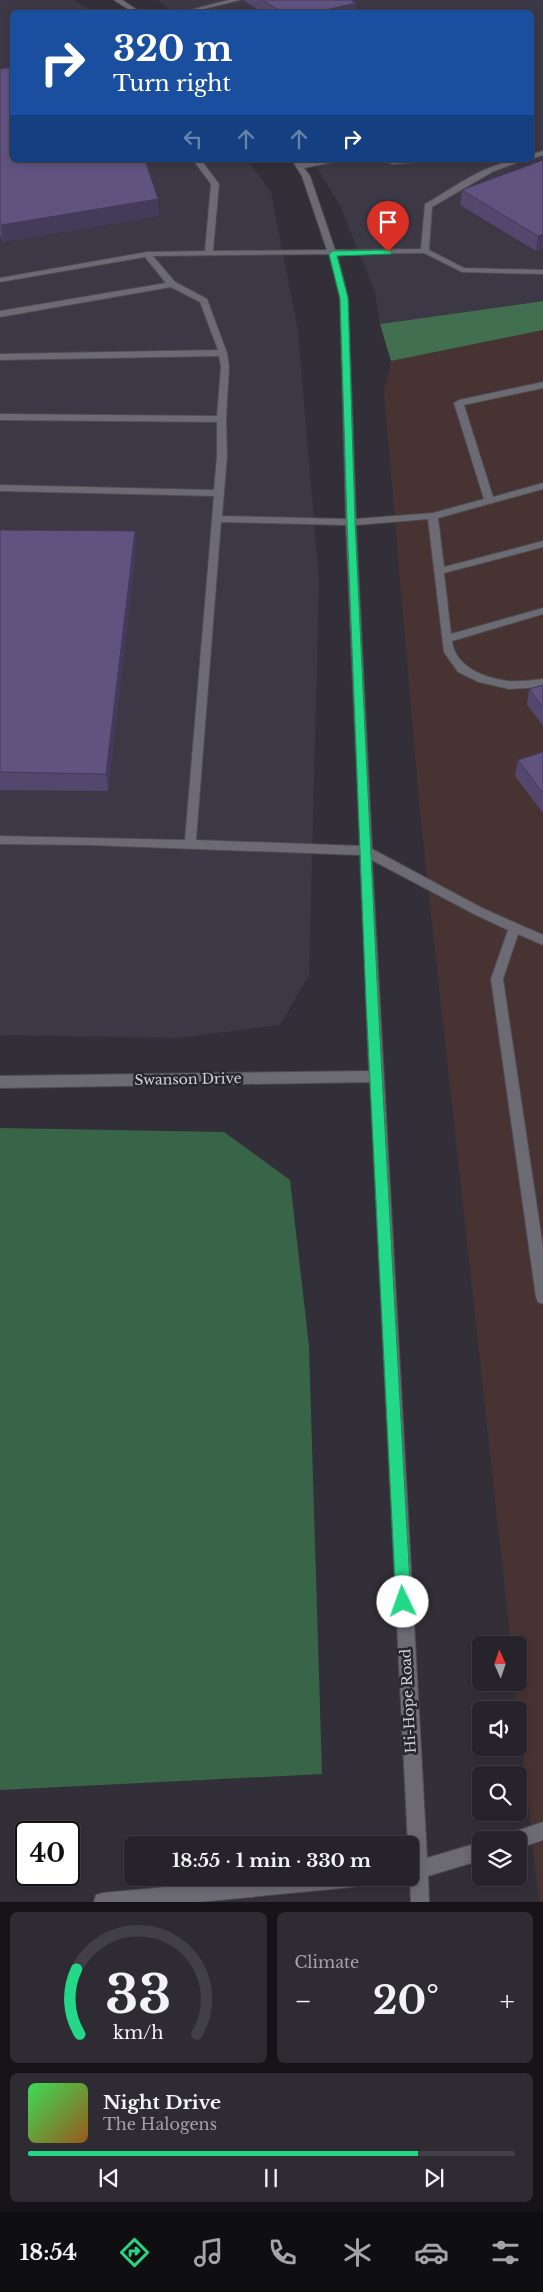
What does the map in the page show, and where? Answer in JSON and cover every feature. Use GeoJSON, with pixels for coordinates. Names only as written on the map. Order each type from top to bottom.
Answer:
{"type":"FeatureCollection","features":[{"type":"Feature","properties":{"kind":"street"},"geometry":{"type":"LineString","coordinates":[[117,0],[134,10]]}},
{"type":"Feature","properties":{"kind":"street"},"geometry":{"type":"LineString","coordinates":[[194,10],[237,0]]}},
{"type":"Feature","properties":{"kind":"street"},"geometry":{"type":"LineString","coordinates":[[199,162],[215,184],[209,254]]}},
{"type":"Feature","properties":{"kind":"street"},"geometry":{"type":"LineString","coordinates":[[298,163],[312,162]]}},
{"type":"Feature","properties":{"kind":"street"},"geometry":{"type":"LineString","coordinates":[[425,251],[428,206],[491,169],[514,162]]}},
{"type":"Feature","properties":{"kind":"street","name":"Hi-Hope Road"},"geometry":{"type":"LineString","coordinates":[[298,163],[306,176],[333,254],[344,298],[351,522],[412,1836]]}},
{"type":"Feature","properties":{"kind":"street"},"geometry":{"type":"LineString","coordinates":[[0,280],[147,254],[333,254],[425,251],[462,270],[543,272]]}},
{"type":"Feature","properties":{"kind":"street"},"geometry":{"type":"LineString","coordinates":[[147,254],[172,284],[204,301],[223,353],[225,367],[221,419],[222,456],[190,846]]}},
{"type":"Feature","properties":{"kind":"street"},"geometry":{"type":"LineString","coordinates":[[0,314],[172,284]]}},
{"type":"Feature","properties":{"kind":"street"},"geometry":{"type":"LineString","coordinates":[[0,357],[223,353]]}},
{"type":"Feature","properties":{"kind":"street"},"geometry":{"type":"LineString","coordinates":[[489,500],[459,403],[543,384]]}},
{"type":"Feature","properties":{"kind":"street"},"geometry":{"type":"LineString","coordinates":[[0,417],[221,419]]}},
{"type":"Feature","properties":{"kind":"street"},"geometry":{"type":"LineString","coordinates":[[216,519],[351,522],[432,516],[543,486]]}},
{"type":"Feature","properties":{"kind":"street"},"geometry":{"type":"LineString","coordinates":[[0,488],[218,493]]}},
{"type":"Feature","properties":{"kind":"street"},"geometry":{"type":"LineString","coordinates":[[432,516],[448,650],[462,668],[483,679],[509,685],[543,683]]}},
{"type":"Feature","properties":{"kind":"street"},"geometry":{"type":"LineString","coordinates":[[439,571],[543,544]]}},
{"type":"Feature","properties":{"kind":"street"},"geometry":{"type":"LineString","coordinates":[[447,638],[543,611]]}},
{"type":"Feature","properties":{"kind":"street"},"geometry":{"type":"LineString","coordinates":[[0,840],[89,841],[366,851],[478,911],[543,940]]}},
{"type":"Feature","properties":{"kind":"street"},"geometry":{"type":"LineString","coordinates":[[515,926],[497,979],[543,1297]]}},
{"type":"Feature","properties":{"kind":"street","name":"Swanson Drive"},"geometry":{"type":"LineString","coordinates":[[0,1082],[376,1076]]}},
{"type":"Feature","properties":{"kind":"street"},"geometry":{"type":"LineString","coordinates":[[527,1836],[543,1831]]}},
{"type":"Feature","properties":{"kind":"street"},"geometry":{"type":"LineString","coordinates":[[419,1870],[472,1854]]}},
{"type":"Feature","properties":{"kind":"street"},"geometry":{"type":"LineString","coordinates":[[103,1902],[269,1886]]}},
{"type":"Feature","properties":{"kind":"street","name":"Hi-Hope Road"},"geometry":{"type":"LineString","coordinates":[[417,1886],[420,1902]]}},
{"type":"Feature","properties":{"kind":"shaded area"},"geometry":{"type":"Polygon","coordinates":[[[0,0],[73,0],[90,10],[10,10],[10,162],[248,162],[271,192],[298,331],[319,581],[309,975],[280,1025],[178,1038],[0,1035],[0,0]]]}},
{"type":"Feature","properties":{"kind":"shaded area"},"geometry":{"type":"Polygon","coordinates":[[[157,0],[543,0],[543,301],[380,324],[375,292],[340,206],[314,162],[534,162],[534,10],[170,10],[157,0]]]}},
{"type":"Feature","properties":{"kind":"shaded area"},"geometry":{"type":"Polygon","coordinates":[[[543,330],[543,1902],[539,1902],[527,1792],[527,1766],[524,1766],[523,1756],[527,1756],[527,1701],[517,1701],[516,1691],[528,1691],[528,1636],[510,1636],[420,813],[384,393],[391,361],[543,330]]]}},
{"type":"Feature","properties":{"kind":"green space"},"geometry":{"type":"Polygon","coordinates":[[[543,301],[543,330],[391,361],[380,324],[543,301]]]}},
{"type":"Feature","properties":{"kind":"green space"},"geometry":{"type":"Polygon","coordinates":[[[0,1128],[224,1132],[290,1180],[309,1346],[322,1774],[0,1790],[0,1128]]]}},
{"type":"Feature","properties":{"kind":"building"},"geometry":{"type":"Polygon","coordinates":[[[262,0],[351,0],[356,3],[326,10],[279,10],[262,0]]]}},
{"type":"Feature","properties":{"kind":"building"},"geometry":{"type":"Polygon","coordinates":[[[10,67],[10,162],[146,162],[158,199],[1,225],[0,69],[10,67]]]}},
{"type":"Feature","properties":{"kind":"building"},"geometry":{"type":"Polygon","coordinates":[[[543,160],[543,234],[538,236],[462,190],[543,160]]]}},
{"type":"Feature","properties":{"kind":"building"},"geometry":{"type":"Polygon","coordinates":[[[0,530],[135,531],[106,774],[0,772],[0,530]]]}},
{"type":"Feature","properties":{"kind":"building"},"geometry":{"type":"Polygon","coordinates":[[[543,685],[543,707],[529,689],[543,685]]]}},
{"type":"Feature","properties":{"kind":"building"},"geometry":{"type":"Polygon","coordinates":[[[543,752],[543,793],[518,760],[543,752]]]}},
{"type":"Feature","properties":{"kind":"route"},"geometry":{"type":"LineString","coordinates":[[388,252],[333,254],[344,298],[351,522],[372,1001],[403,1602]]}}]}
